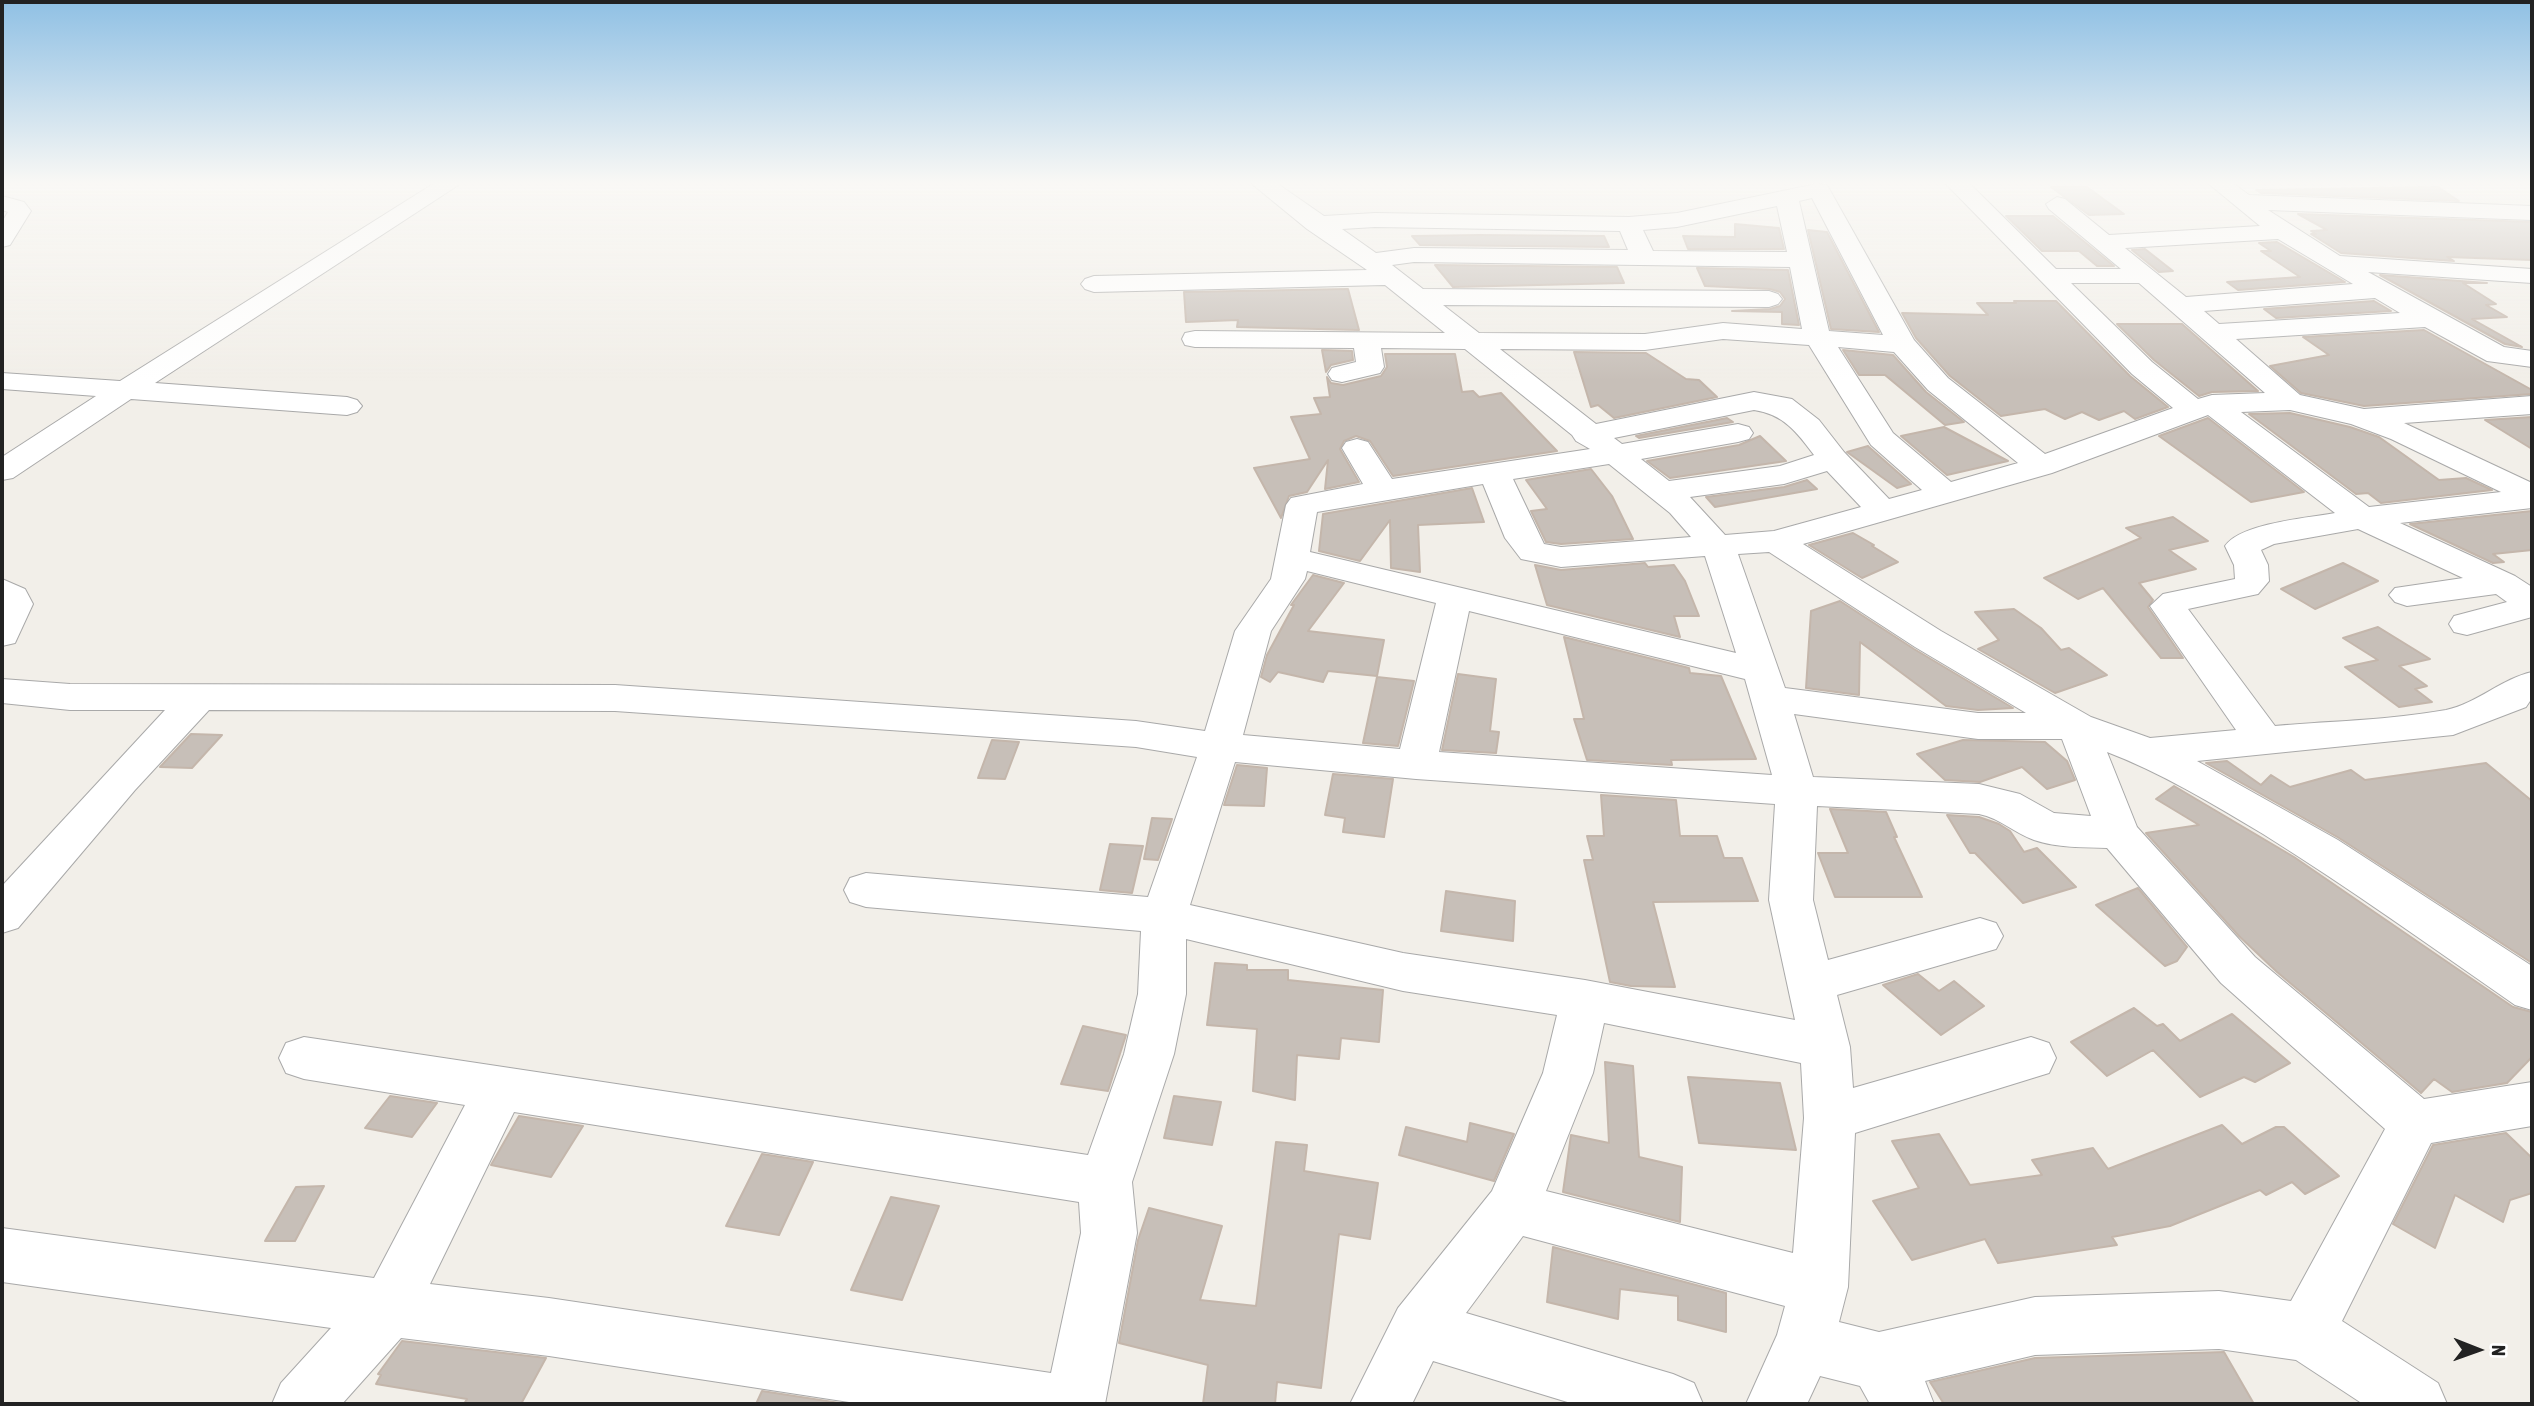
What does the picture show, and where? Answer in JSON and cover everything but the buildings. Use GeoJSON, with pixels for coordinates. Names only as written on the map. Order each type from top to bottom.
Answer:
{"type":"FeatureCollection","features":[{"type":"Feature","properties":{"kind":"street"},"geometry":{"type":"LineString","coordinates":[[2,471],[338,250]]}},
{"type":"Feature","properties":{"kind":"street"},"geometry":{"type":"LineString","coordinates":[[1352,250],[1393,278],[1661,492],[1699,523],[1719,548],[1765,684],[1797,791],[1791,901],[1825,1046],[1830,1118],[1819,1286],[1805,1342],[1776,1404]]}},
{"type":"Feature","properties":{"kind":"street"},"geometry":{"type":"LineString","coordinates":[[1640,250],[1644,259]]}},
{"type":"Feature","properties":{"kind":"street"},"geometry":{"type":"LineString","coordinates":[[1798,250],[1817,336],[1882,439],[1946,494]]}},
{"type":"Feature","properties":{"kind":"street"},"geometry":{"type":"LineString","coordinates":[[1851,250],[1902,344],[1938,384],[2041,466]]}},
{"type":"Feature","properties":{"kind":"street"},"geometry":{"type":"LineString","coordinates":[[2023,250],[2142,368],[2362,518],[2517,580],[2532,604],[2467,624]]}},
{"type":"Feature","properties":{"kind":"street"},"geometry":{"type":"LineString","coordinates":[[2114,250],[2213,331],[2290,401]]}},
{"type":"Feature","properties":{"kind":"street"},"geometry":{"type":"LineString","coordinates":[[2310,250],[2497,355],[2532,359]]}},
{"type":"Feature","properties":{"kind":"street"},"geometry":{"type":"LineString","coordinates":[[1393,278],[1414,255],[1800,260]]}},
{"type":"Feature","properties":{"kind":"street"},"geometry":{"type":"LineString","coordinates":[[2049,276],[2151,280],[2335,265],[2532,276]]}},
{"type":"Feature","properties":{"kind":"street"},"geometry":{"type":"LineString","coordinates":[[1094,284],[1393,278],[1769,299]]}},
{"type":"Feature","properties":{"kind":"street"},"geometry":{"type":"LineString","coordinates":[[2182,305],[2378,290]]}},
{"type":"Feature","properties":{"kind":"street"},"geometry":{"type":"LineString","coordinates":[[2213,331],[2429,319]]}},
{"type":"Feature","properties":{"kind":"street"},"geometry":{"type":"LineString","coordinates":[[1195,339],[1662,341],[1723,331],[1902,344]]}},
{"type":"Feature","properties":{"kind":"street"},"geometry":{"type":"LineString","coordinates":[[1342,374],[1370,367],[1367,341]]}},
{"type":"Feature","properties":{"kind":"street"},"geometry":{"type":"LineString","coordinates":[[2,381],[347,406]]}},
{"type":"Feature","properties":{"kind":"street"},"geometry":{"type":"LineString","coordinates":[[1075,1404],[1109,1233],[1105,1182],[1149,1054],[1162,994],[1164,916],[1220,747],[1253,631],[1289,579],[1302,505],[1494,472],[1763,401],[1783,405],[1808,426],[1833,459],[1883,511]]}},
{"type":"Feature","properties":{"kind":"street"},"geometry":{"type":"LineString","coordinates":[[1494,472],[1522,538],[1533,552],[1561,557],[1719,548],[1776,541],[1946,494],[2041,466],[2202,407],[2290,401],[2360,417],[2402,433],[2532,496]]}},
{"type":"Feature","properties":{"kind":"street"},"geometry":{"type":"LineString","coordinates":[[2360,417],[2532,405]]}},
{"type":"Feature","properties":{"kind":"street"},"geometry":{"type":"LineString","coordinates":[[1601,445],[1738,433]]}},
{"type":"Feature","properties":{"kind":"street"},"geometry":{"type":"LineString","coordinates":[[1357,448],[1383,490]]}},
{"type":"Feature","properties":{"kind":"street"},"geometry":{"type":"LineString","coordinates":[[1661,492],[1784,475],[1833,459]]}},
{"type":"Feature","properties":{"kind":"street"},"geometry":{"type":"LineString","coordinates":[[2264,740],[2168,606],[2175,601],[2246,587],[2252,581],[2251,565],[2242,546],[2265,536],[2362,518],[2532,496]]}},
{"type":"Feature","properties":{"kind":"street"},"geometry":{"type":"LineString","coordinates":[[1776,541],[1928,639],[2077,726],[2147,752],[2236,799],[2323,851],[2532,991]]}},
{"type":"Feature","properties":{"kind":"street"},"geometry":{"type":"LineString","coordinates":[[1294,558],[1455,597],[1765,684],[1978,726],[2077,726]]}},
{"type":"Feature","properties":{"kind":"street"},"geometry":{"type":"LineString","coordinates":[[2407,595],[2517,580]]}},
{"type":"Feature","properties":{"kind":"street"},"geometry":{"type":"LineString","coordinates":[[2,589],[13,596],[16,604],[2,635]]}},
{"type":"Feature","properties":{"kind":"street"},"geometry":{"type":"LineString","coordinates":[[1416,765],[1455,597]]}},
{"type":"Feature","properties":{"kind":"street"},"geometry":{"type":"LineString","coordinates":[[2147,752],[2453,722],[2512,698],[2521,687],[2532,684]]}},
{"type":"Feature","properties":{"kind":"street"},"geometry":{"type":"LineString","coordinates":[[2,691],[70,697],[615,698],[1136,734],[1220,747],[1416,765],[1797,791],[1979,799],[2005,804],[2046,828],[2119,834]]}},
{"type":"Feature","properties":{"kind":"street"},"geometry":{"type":"LineString","coordinates":[[2,916],[121,780],[200,696]]}},
{"type":"Feature","properties":{"kind":"street"},"geometry":{"type":"LineString","coordinates":[[2077,726],[2119,834],[2238,970],[2415,1123]]}},
{"type":"Feature","properties":{"kind":"street"},"geometry":{"type":"LineString","coordinates":[[866,890],[1164,916],[1403,972],[1585,1000],[1825,1046]]}},
{"type":"Feature","properties":{"kind":"street"},"geometry":{"type":"LineString","coordinates":[[1811,984],[1980,936]]}},
{"type":"Feature","properties":{"kind":"street"},"geometry":{"type":"LineString","coordinates":[[1380,1404],[1419,1328],[1512,1208],[1568,1073],[1585,1000]]}},
{"type":"Feature","properties":{"kind":"street"},"geometry":{"type":"LineString","coordinates":[[304,1058],[1105,1182]]}},
{"type":"Feature","properties":{"kind":"street"},"geometry":{"type":"LineString","coordinates":[[1830,1118],[2031,1058]]}},
{"type":"Feature","properties":{"kind":"street"},"geometry":{"type":"LineString","coordinates":[[302,1404],[389,1308],[500,1088]]}},
{"type":"Feature","properties":{"kind":"street"},"geometry":{"type":"LineString","coordinates":[[2415,1123],[2532,1104]]}},
{"type":"Feature","properties":{"kind":"street"},"geometry":{"type":"LineString","coordinates":[[2305,1332],[2415,1123]]}},
{"type":"Feature","properties":{"kind":"street"},"geometry":{"type":"LineString","coordinates":[[1512,1208],[1819,1286]]}},
{"type":"Feature","properties":{"kind":"street"},"geometry":{"type":"LineString","coordinates":[[2,1255],[549,1327],[1058,1404]]}},
{"type":"Feature","properties":{"kind":"street"},"geometry":{"type":"LineString","coordinates":[[1805,1342],[1891,1383],[2035,1326],[2219,1320],[2305,1332],[2417,1404]]}},
{"type":"Feature","properties":{"kind":"street"},"geometry":{"type":"LineString","coordinates":[[1419,1328],[1673,1404]]}}]}
